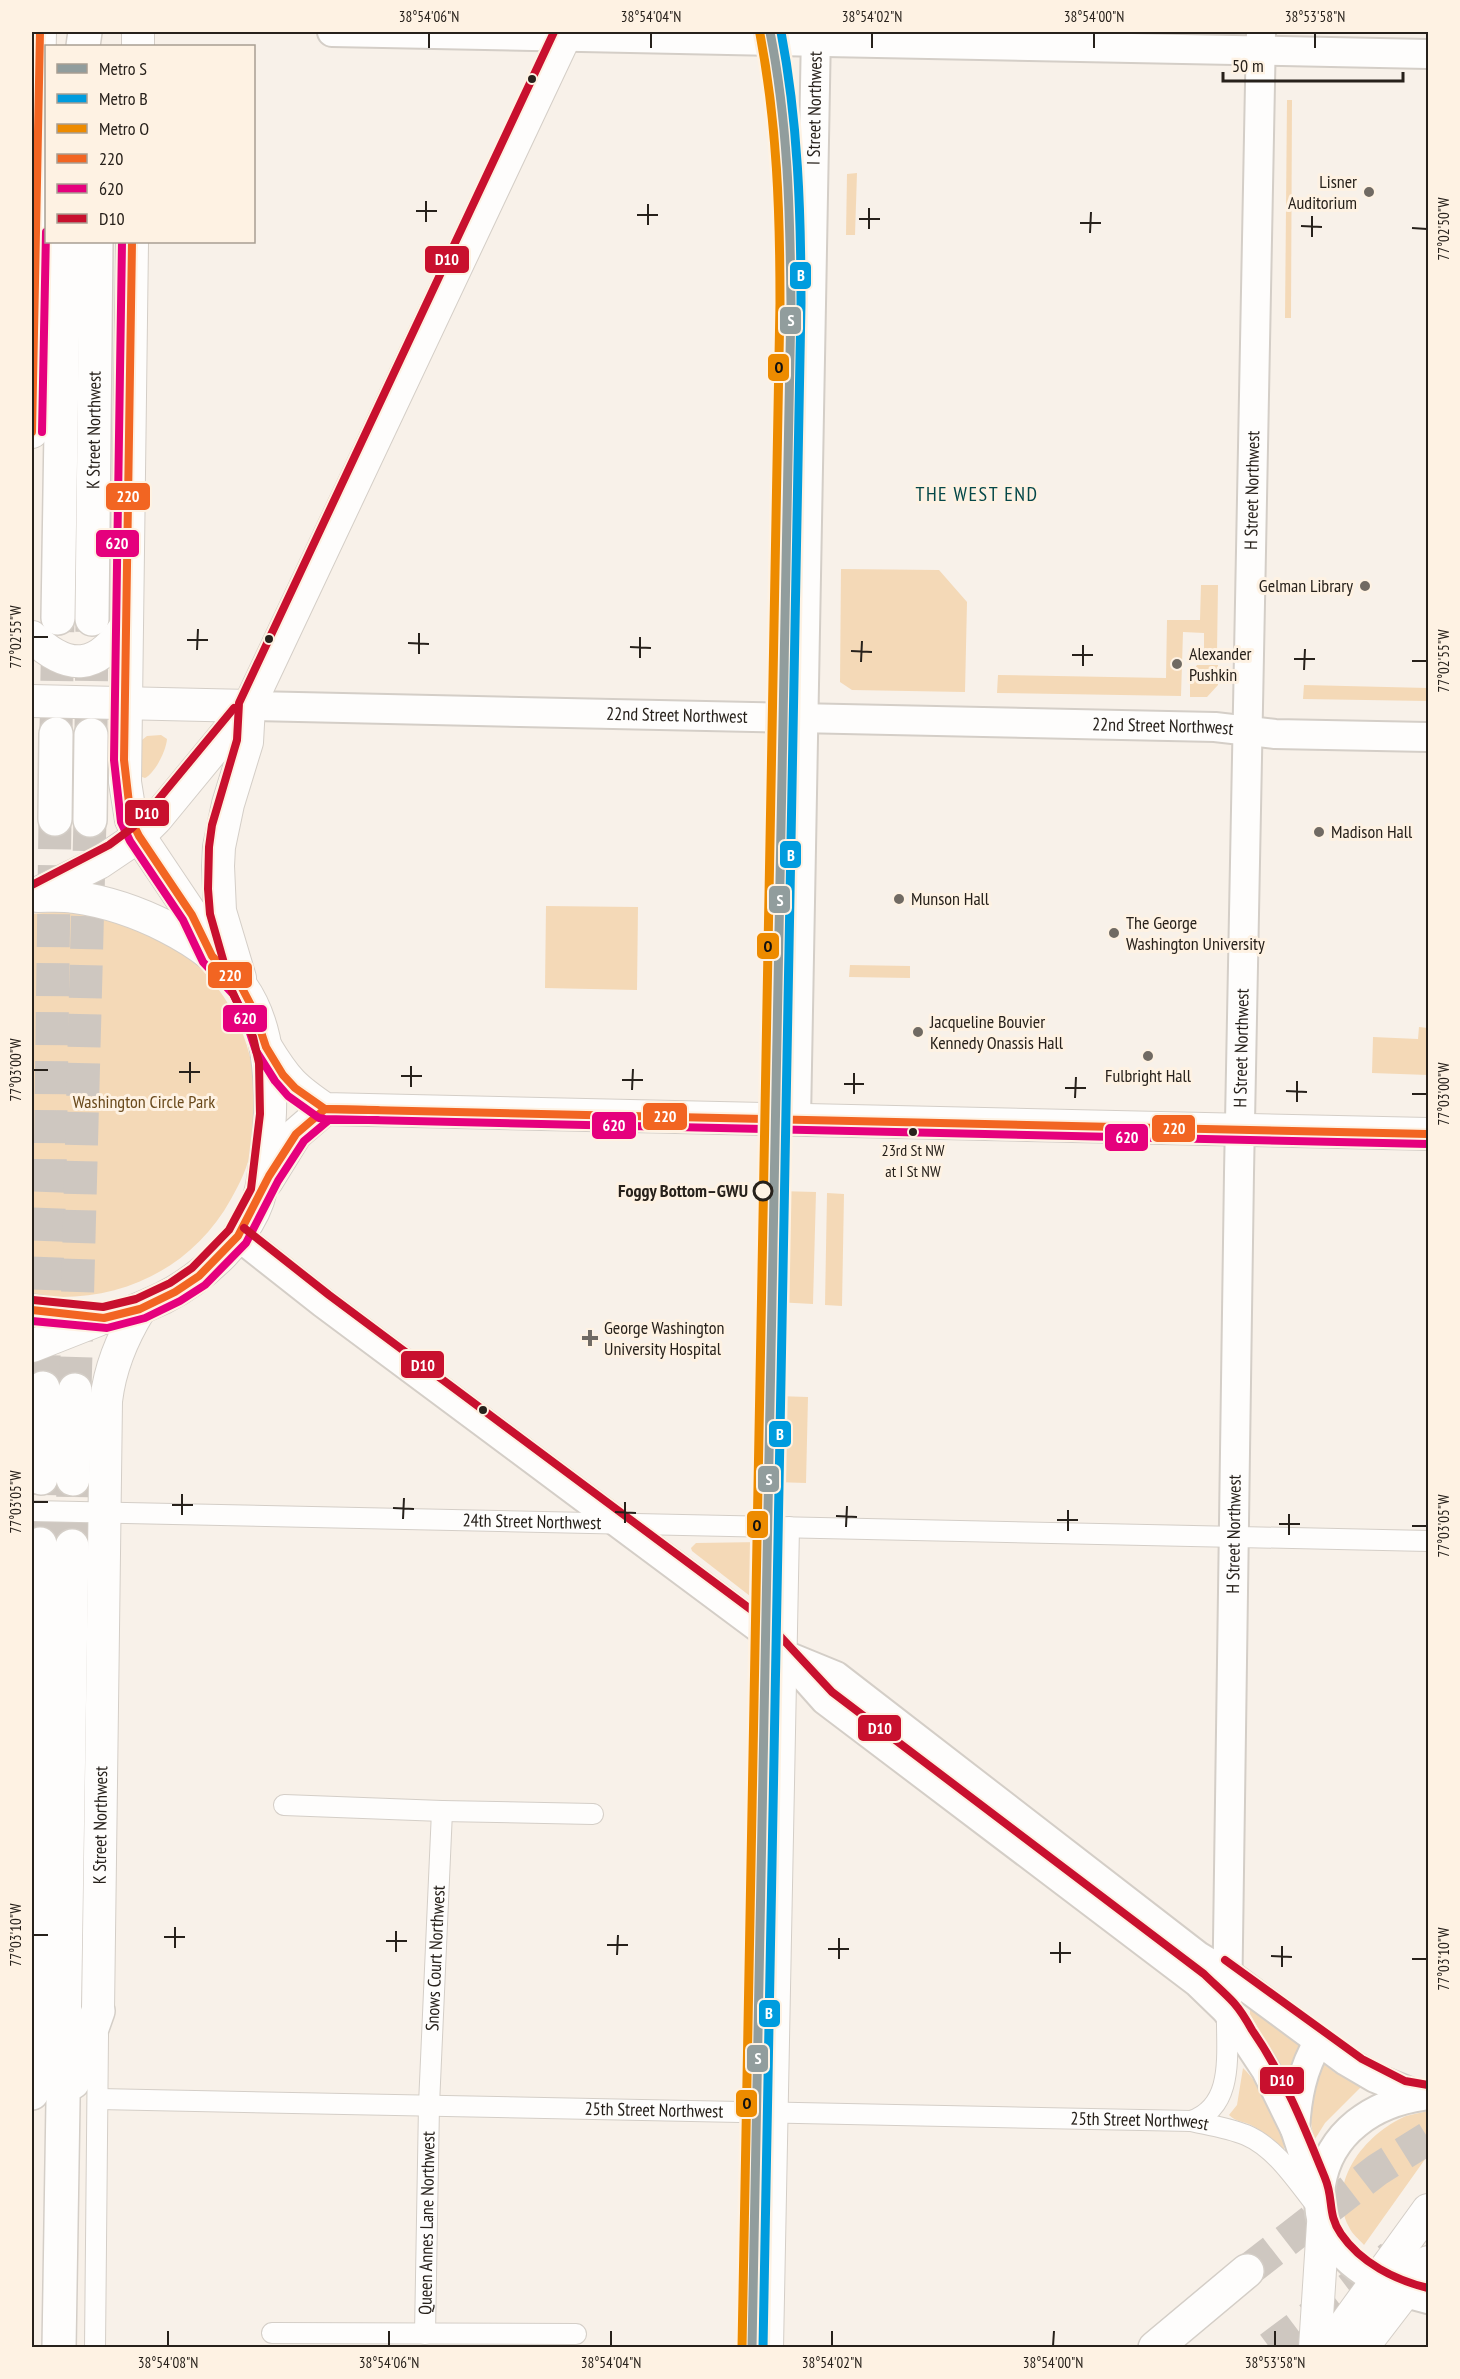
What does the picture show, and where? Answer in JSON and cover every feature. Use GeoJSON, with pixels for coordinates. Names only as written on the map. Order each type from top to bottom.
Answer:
{"type":"FeatureCollection","features":[{"type":"Feature","properties":{"kind":"highway","name":"K Street Northwest"},"geometry":{"type":"LineString","coordinates":[[57,618],[64,243]]}},
{"type":"Feature","properties":{"kind":"highway","name":"K Street Northwest"},"geometry":{"type":"LineString","coordinates":[[92,619],[96,243]]}},
{"type":"Feature","properties":{"kind":"highway"},"geometry":{"type":"LineString","coordinates":[[55,819],[56,734]]}},
{"type":"Feature","properties":{"kind":"highway"},"geometry":{"type":"LineString","coordinates":[[90,820],[91,735]]}},
{"type":"Feature","properties":{"kind":"highway"},"geometry":{"type":"LineString","coordinates":[[41,1478],[59,1389],[73,1479]]}},
{"type":"Feature","properties":{"kind":"highway","name":"K Street Northwest"},"geometry":{"type":"LineString","coordinates":[[32,2093],[56,1545],[63,2109],[59,2348]]}},
{"type":"Feature","properties":{"kind":"highway"},"geometry":{"type":"LineString","coordinates":[[63,2109],[98,2011]]}},
{"type":"Feature","properties":{"kind":"highway"},"geometry":{"type":"LineString","coordinates":[[1155,2348],[1247,2271]]}},
{"type":"Feature","properties":{"kind":"main road"},"geometry":{"type":"LineString","coordinates":[[32,432],[40,32]]}},
{"type":"Feature","properties":{"kind":"main road"},"geometry":{"type":"LineString","coordinates":[[33,896],[99,863],[139,837],[249,706],[565,33]]}},
{"type":"Feature","properties":{"kind":"main road","name":"K Street Northwest"},"geometry":{"type":"LineString","coordinates":[[132,243],[124,703],[125,782],[131,820],[139,837],[192,915],[212,956]]}},
{"type":"Feature","properties":{"kind":"main road"},"geometry":{"type":"LineString","coordinates":[[32,637],[43,648],[63,660],[87,660],[111,647],[126,626]]}},
{"type":"Feature","properties":{"kind":"main road","name":"22nd Street Northwest"},"geometry":{"type":"LineString","coordinates":[[32,701],[249,706]]}},
{"type":"Feature","properties":{"kind":"main road"},"geometry":{"type":"LineString","coordinates":[[249,706],[248,742],[225,816],[218,866],[220,911],[242,987],[254,1011],[266,1047],[283,1076],[325,1110],[1428,1134]]}},
{"type":"Feature","properties":{"kind":"main road"},"geometry":{"type":"LineString","coordinates":[[33,896],[73,896],[124,909],[172,930],[212,956],[242,987]]}},
{"type":"Feature","properties":{"kind":"main road"},"geometry":{"type":"LineString","coordinates":[[261,1192],[271,1114],[266,1047]]}},
{"type":"Feature","properties":{"kind":"main road"},"geometry":{"type":"LineString","coordinates":[[32,1346],[104,1318],[140,1309],[175,1292],[199,1276],[230,1245],[296,1134],[325,1110]]}},
{"type":"Feature","properties":{"kind":"main road","name":"K Street Northwest"},"geometry":{"type":"LineString","coordinates":[[98,2011],[106,1401],[108,1382],[121,1342],[140,1309]]}},
{"type":"Feature","properties":{"kind":"main road"},"geometry":{"type":"LineString","coordinates":[[32,1310],[104,1318]]}},
{"type":"Feature","properties":{"kind":"main road"},"geometry":{"type":"LineString","coordinates":[[1315,2348],[1321,2209]]}},
{"type":"Feature","properties":{"kind":"main road"},"geometry":{"type":"LineString","coordinates":[[1328,2348],[1403,2291],[1428,2210]]}},
{"type":"Feature","properties":{"kind":"main road"},"geometry":{"type":"LineString","coordinates":[[1362,2348],[1403,2291],[1428,2262]]}},
{"type":"Feature","properties":{"kind":"street"},"geometry":{"type":"LineString","coordinates":[[332,32],[1261,41],[1428,54]]}},
{"type":"Feature","properties":{"kind":"street","name":"I Street Northwest"},"geometry":{"type":"LineString","coordinates":[[796,1120],[816,36]]}},
{"type":"Feature","properties":{"kind":"street","name":"H Street Northwest"},"geometry":{"type":"LineString","coordinates":[[1191,2121],[1210,2112],[1224,2084],[1227,2012],[1240,1130],[1261,41]]}},
{"type":"Feature","properties":{"kind":"street","name":"22nd Street Northwest"},"geometry":{"type":"LineString","coordinates":[[249,706],[1215,727],[1275,734],[1428,737]]}},
{"type":"Feature","properties":{"kind":"street"},"geometry":{"type":"LineString","coordinates":[[230,1245],[323,1303],[759,1628],[825,1700],[1007,1822],[1198,1956],[1228,1974],[1346,2061],[1375,2078],[1424,2095]]}},
{"type":"Feature","properties":{"kind":"street","name":"24th Street Northwest"},"geometry":{"type":"LineString","coordinates":[[32,1511],[1428,1541]]}},
{"type":"Feature","properties":{"kind":"street"},"geometry":{"type":"LineString","coordinates":[[773,2348],[789,1527]]}},
{"type":"Feature","properties":{"kind":"street"},"geometry":{"type":"LineString","coordinates":[[284,1805],[442,1812],[593,1814]]}},
{"type":"Feature","properties":{"kind":"street","name":"Snows Court Northwest"},"geometry":{"type":"LineString","coordinates":[[429,2105],[442,1812]]}},
{"type":"Feature","properties":{"kind":"street"},"geometry":{"type":"LineString","coordinates":[[1007,1822],[1197,1982],[1227,2012],[1266,2070],[1295,2129],[1332,2240],[1344,2254],[1403,2291]]}},
{"type":"Feature","properties":{"kind":"street","name":"K Street Northwest"},"geometry":{"type":"LineString","coordinates":[[95,2348],[98,2011]]}},
{"type":"Feature","properties":{"kind":"street"},"geometry":{"type":"LineString","coordinates":[[1295,2129],[1302,2078],[1319,2041]]}},
{"type":"Feature","properties":{"kind":"street"},"geometry":{"type":"LineString","coordinates":[[1321,2209],[1324,2173],[1331,2154],[1353,2127],[1383,2106],[1401,2099],[1424,2095]]}},
{"type":"Feature","properties":{"kind":"street","name":"25th Street Northwest"},"geometry":{"type":"LineString","coordinates":[[98,2099],[1191,2121],[1237,2132],[1254,2139],[1282,2163],[1321,2209]]}},
{"type":"Feature","properties":{"kind":"street","name":"Queen Annes Lane Northwest"},"geometry":{"type":"LineString","coordinates":[[429,2105],[425,2334],[456,2341],[576,2334]]}},
{"type":"Feature","properties":{"kind":"street"},"geometry":{"type":"LineString","coordinates":[[272,2333],[425,2334]]}},
{"type":"Feature","properties":{"kind":"green space"},"geometry":{"type":"Polygon","coordinates":[[[1287,100],[1292,100],[1291,318],[1285,318],[1287,100]]]}},
{"type":"Feature","properties":{"kind":"green space"},"geometry":{"type":"Polygon","coordinates":[[[857,173],[855,235],[846,235],[847,174],[857,173]]]}},
{"type":"Feature","properties":{"kind":"green space"},"geometry":{"type":"Polygon","coordinates":[[[841,569],[939,570],[967,602],[965,692],[852,690],[840,682],[841,569]]]}},
{"type":"Feature","properties":{"kind":"green space"},"geometry":{"type":"Polygon","coordinates":[[[1201,585],[1218,585],[1217,652],[1204,651],[1204,633],[1183,632],[1181,696],[997,693],[998,675],[1166,678],[1167,620],[1200,620],[1201,585]]]}},
{"type":"Feature","properties":{"kind":"green space"},"geometry":{"type":"Polygon","coordinates":[[[1197,665],[1218,665],[1218,685],[1207,697],[1190,697],[1190,676],[1197,665]]]}},
{"type":"Feature","properties":{"kind":"green space"},"geometry":{"type":"Polygon","coordinates":[[[1304,685],[1428,688],[1428,701],[1303,699],[1304,685]]]}},
{"type":"Feature","properties":{"kind":"green space"},"geometry":{"type":"Polygon","coordinates":[[[161,735],[167,739],[162,755],[153,771],[145,778],[142,777],[140,755],[142,740],[147,736],[161,735]]]}},
{"type":"Feature","properties":{"kind":"green space"},"geometry":{"type":"Polygon","coordinates":[[[546,906],[638,907],[637,990],[545,988],[546,906]]]}},
{"type":"Feature","properties":{"kind":"green space","name":"Washington Circle Park"},"geometry":{"type":"Polygon","coordinates":[[[65,911],[132,924],[166,942],[197,965],[224,997],[235,1015],[249,1055],[255,1096],[252,1145],[243,1175],[214,1225],[194,1246],[172,1264],[120,1289],[91,1295],[62,1297],[32,1295],[32,914],[65,911]]]}},
{"type":"Feature","properties":{"kind":"green space"},"geometry":{"type":"Polygon","coordinates":[[[850,965],[910,966],[910,978],[849,977],[850,965]]]}},
{"type":"Feature","properties":{"kind":"green space"},"geometry":{"type":"Polygon","coordinates":[[[1419,1027],[1428,1028],[1428,1075],[1372,1073],[1373,1037],[1418,1039],[1419,1027]]]}},
{"type":"Feature","properties":{"kind":"green space"},"geometry":{"type":"Polygon","coordinates":[[[779,1191],[816,1192],[813,1304],[776,1302],[779,1191]]]}},
{"type":"Feature","properties":{"kind":"green space"},"geometry":{"type":"Polygon","coordinates":[[[827,1193],[844,1194],[842,1306],[825,1305],[827,1193]]]}},
{"type":"Feature","properties":{"kind":"green space"},"geometry":{"type":"Polygon","coordinates":[[[777,1396],[808,1397],[806,1483],[775,1482],[777,1396]]]}},
{"type":"Feature","properties":{"kind":"green space"},"geometry":{"type":"Polygon","coordinates":[[[761,1542],[768,1547],[770,1552],[770,1597],[763,1603],[759,1603],[691,1548],[696,1543],[761,1542]]]}},
{"type":"Feature","properties":{"kind":"green space"},"geometry":{"type":"Polygon","coordinates":[[[1254,2009],[1302,2045],[1289,2082],[1250,2014],[1250,2010],[1254,2009]]]}},
{"type":"Feature","properties":{"kind":"green space"},"geometry":{"type":"Polygon","coordinates":[[[1321,2062],[1361,2087],[1325,2123],[1315,2139],[1311,2109],[1321,2062]]]}},
{"type":"Feature","properties":{"kind":"green space"},"geometry":{"type":"Polygon","coordinates":[[[1243,2068],[1257,2084],[1276,2117],[1284,2150],[1281,2150],[1260,2130],[1229,2115],[1237,2105],[1243,2068]]]}},
{"type":"Feature","properties":{"kind":"green space"},"geometry":{"type":"Polygon","coordinates":[[[1428,2111],[1428,2155],[1364,2245],[1350,2230],[1343,2210],[1342,2193],[1346,2177],[1364,2147],[1377,2135],[1406,2116],[1428,2111]]]}},
{"type":"Feature","properties":{"kind":"tunnel"},"geometry":{"type":"LineString","coordinates":[[56,730],[58,618]]}},
{"type":"Feature","properties":{"kind":"tunnel"},"geometry":{"type":"LineString","coordinates":[[91,730],[92,619]]}},
{"type":"Feature","properties":{"kind":"tunnel"},"geometry":{"type":"LineString","coordinates":[[43,1388],[50,1181],[55,819]]}},
{"type":"Feature","properties":{"kind":"tunnel"},"geometry":{"type":"LineString","coordinates":[[75,1390],[90,820]]}},
{"type":"Feature","properties":{"kind":"tunnel"},"geometry":{"type":"LineString","coordinates":[[40,1544],[41,1478]]}},
{"type":"Feature","properties":{"kind":"tunnel"},"geometry":{"type":"LineString","coordinates":[[72,1546],[73,1479]]}},
{"type":"Feature","properties":{"kind":"tunnel"},"geometry":{"type":"LineString","coordinates":[[1247,2271],[1377,2170],[1428,2138]]}},
{"type":"Feature","properties":{"kind":"tunnel"},"geometry":{"type":"LineString","coordinates":[[1270,2348],[1391,2257]]}},
{"type":"Feature","properties":{"kind":"metro line","name":"S"},"geometry":{"type":"LineString","coordinates":[[752,2348],[791,303],[789,201],[784,133],[770,32]]}},
{"type":"Feature","properties":{"kind":"metro line","name":"B"},"geometry":{"type":"LineString","coordinates":[[763,2348],[801,303],[795,133],[781,32]]}},
{"type":"Feature","properties":{"kind":"metro line","name":"O"},"geometry":{"type":"LineString","coordinates":[[742,2348],[780,303],[774,134],[760,34]]}},
{"type":"Feature","properties":{"kind":"transit line","name":"220"},"geometry":{"type":"LineString","coordinates":[[32,432],[40,32]]}},
{"type":"Feature","properties":{"kind":"transit line","name":"D10"},"geometry":{"type":"LineString","coordinates":[[33,1300],[103,1307],[136,1299],[170,1283],[192,1268],[229,1230],[251,1189],[260,1114],[259,1063],[253,1037],[232,991],[210,914],[208,889],[212,825],[237,740],[239,703],[554,32]]}},
{"type":"Feature","properties":{"kind":"transit line","name":"620"},"geometry":{"type":"LineString","coordinates":[[42,432],[46,243]]}},
{"type":"Feature","properties":{"kind":"transit line","name":"620"},"geometry":{"type":"LineString","coordinates":[[122,243],[114,760],[121,822],[130,841],[183,920],[203,962],[233,994],[244,1015],[256,1051],[275,1081],[288,1096],[319,1118],[1428,1144]]}},
{"type":"Feature","properties":{"kind":"transit line","name":"220"},"geometry":{"type":"LineString","coordinates":[[132,243],[124,760],[131,820],[139,836],[192,915],[212,956],[242,988],[254,1011],[266,1047],[283,1075],[295,1088],[325,1109],[1428,1134]]}},
{"type":"Feature","properties":{"kind":"transit line","name":"D10"},"geometry":{"type":"LineString","coordinates":[[32,885],[109,845],[132,828],[148,812],[234,708]]}},
{"type":"Feature","properties":{"kind":"transit line","name":"220"},"geometry":{"type":"LineString","coordinates":[[32,1310],[104,1318],[140,1309],[175,1292],[199,1276],[238,1236],[269,1176],[296,1134],[325,1109],[377,1110]]}},
{"type":"Feature","properties":{"kind":"transit line","name":"620"},"geometry":{"type":"LineString","coordinates":[[32,1321],[107,1328],[145,1318],[180,1301],[205,1285],[246,1243],[278,1181],[304,1141],[329,1120],[377,1120]]}},
{"type":"Feature","properties":{"kind":"transit line","name":"D10"},"geometry":{"type":"LineString","coordinates":[[244,1228],[329,1295],[765,1620],[832,1692],[1204,1974],[1239,2009],[1284,2083],[1325,2178],[1332,2213],[1341,2234],[1358,2254],[1380,2269],[1428,2288]]}},
{"type":"Feature","properties":{"kind":"transit line","name":"D10"},"geometry":{"type":"LineString","coordinates":[[1225,1960],[1362,2059],[1405,2081],[1428,2085]]}},
{"type":"Feature","properties":{"kind":"place","name":"Lisner Auditorium"},"geometry":{"type":"Point","coordinates":[1369,192]}},
{"type":"Feature","properties":{"kind":"place","name":"Gelman Library"},"geometry":{"type":"Point","coordinates":[1365,586]}},
{"type":"Feature","properties":{"kind":"place","name":"Alexander Pushkin"},"geometry":{"type":"Point","coordinates":[1177,664]}},
{"type":"Feature","properties":{"kind":"place","name":"Madison Hall"},"geometry":{"type":"Point","coordinates":[1319,832]}},
{"type":"Feature","properties":{"kind":"place","name":"Munson Hall"},"geometry":{"type":"Point","coordinates":[899,899]}},
{"type":"Feature","properties":{"kind":"place","name":"The George Washington University"},"geometry":{"type":"Point","coordinates":[1114,933]}},
{"type":"Feature","properties":{"kind":"place","name":"Jacqueline Bouvier Kennedy Onassis Hall"},"geometry":{"type":"Point","coordinates":[918,1032]}},
{"type":"Feature","properties":{"kind":"place","name":"Fulbright Hall"},"geometry":{"type":"Point","coordinates":[1148,1056]}},
{"type":"Feature","properties":{"kind":"place","name":"23rd St NW at I St NW"},"geometry":{"type":"Point","coordinates":[913,1132]}},
{"type":"Feature","properties":{"kind":"place","name":"Foggy Bottom–GWU"},"geometry":{"type":"Point","coordinates":[763,1191]}},
{"type":"Feature","properties":{"kind":"place","name":"George Washington University Hospital"},"geometry":{"type":"Point","coordinates":[590,1338]}},
{"type":"Feature","properties":{"kind":"district","name":"THE WEST END"},"geometry":{"type":"Point","coordinates":[977,494]}}]}
